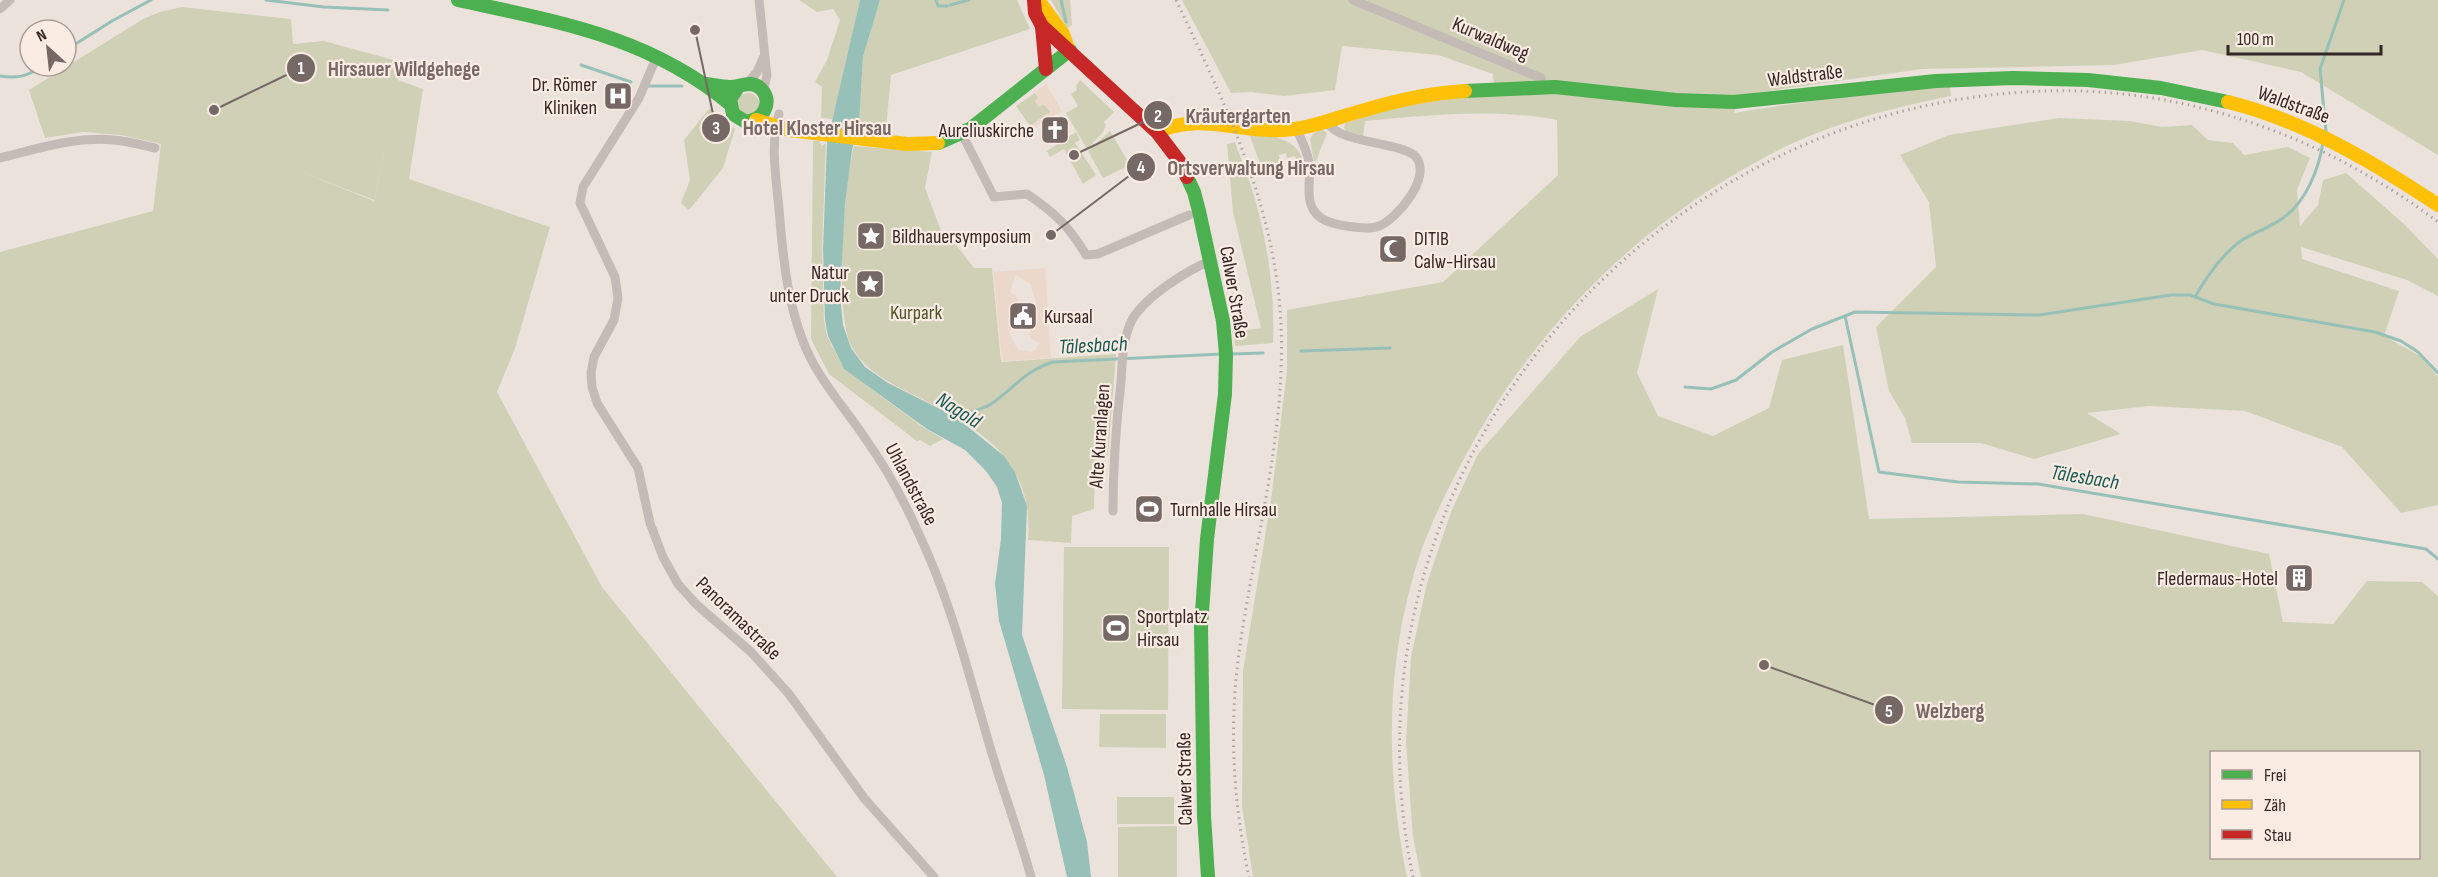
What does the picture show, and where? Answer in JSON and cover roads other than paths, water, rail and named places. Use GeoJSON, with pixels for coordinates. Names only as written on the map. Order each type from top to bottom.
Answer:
{"type":"FeatureCollection","features":[{"type":"Feature","properties":{"kind":"main road"},"geometry":{"type":"LineString","coordinates":[[458,0],[590,29],[657,56],[706,84],[730,104]]}},
{"type":"Feature","properties":{"kind":"main road"},"geometry":{"type":"LineString","coordinates":[[1036,0],[1035,13],[1042,26],[1054,40],[1070,50]]}},
{"type":"Feature","properties":{"kind":"main road"},"geometry":{"type":"LineString","coordinates":[[1036,0],[1063,34],[1070,50]]}},
{"type":"Feature","properties":{"kind":"main road"},"geometry":{"type":"LineString","coordinates":[[1042,26],[1046,69]]}},
{"type":"Feature","properties":{"kind":"main road"},"geometry":{"type":"LineString","coordinates":[[743,86],[732,95],[730,104],[733,114],[741,120],[777,120],[813,132],[927,145],[962,134],[1070,50]]}},
{"type":"Feature","properties":{"kind":"main road","name":"Calwer Straße"},"geometry":{"type":"LineString","coordinates":[[1070,50],[1157,132],[1179,161],[1194,192],[1226,339],[1226,367],[1207,539],[1201,627],[1204,816],[1208,877]]}},
{"type":"Feature","properties":{"kind":"main road","name":"Waldstraße"},"geometry":{"type":"LineString","coordinates":[[1157,132],[1166,126],[1193,123],[1226,123],[1279,130],[1328,124],[1351,114],[1419,96],[1450,91],[1544,87],[1632,96],[1748,101],[1857,88],[2029,78],[2093,79],[2149,84],[2216,98],[2305,127],[2381,166],[2438,205]]}},
{"type":"Feature","properties":{"kind":"main road"},"geometry":{"type":"LineString","coordinates":[[706,84],[756,86],[777,120]]}},
{"type":"Feature","properties":{"kind":"main road"},"geometry":{"type":"LineString","coordinates":[[756,120],[764,114],[765,98]]}},
{"type":"Feature","properties":{"kind":"street"},"geometry":{"type":"LineString","coordinates":[[0,9],[10,0]]}},
{"type":"Feature","properties":{"kind":"street"},"geometry":{"type":"LineString","coordinates":[[759,0],[767,76],[765,98]]}},
{"type":"Feature","properties":{"kind":"street","name":"Kurwaldweg"},"geometry":{"type":"LineString","coordinates":[[1353,0],[1541,78],[1544,87]]}},
{"type":"Feature","properties":{"kind":"street","name":"Panoramastraße"},"geometry":{"type":"LineString","coordinates":[[657,56],[639,98],[583,187],[580,203],[617,284],[618,310],[598,349],[591,373],[597,403],[638,468],[656,542],[678,584],[696,604],[751,652],[789,694],[864,798],[934,877]]}},
{"type":"Feature","properties":{"kind":"street"},"geometry":{"type":"LineString","coordinates":[[743,86],[757,72],[764,56]]}},
{"type":"Feature","properties":{"kind":"street","name":"Uhlandstraße"},"geometry":{"type":"LineString","coordinates":[[777,120],[773,141],[780,223],[791,301],[798,328],[811,359],[829,390],[881,462],[922,542],[941,588],[965,658],[1031,877]]}},
{"type":"Feature","properties":{"kind":"street"},"geometry":{"type":"LineString","coordinates":[[1296,128],[1309,159],[1311,175],[1308,195],[1311,205],[1321,218],[1351,227],[1379,226],[1394,214],[1418,184],[1420,162],[1410,151],[1338,133],[1328,124]]}},
{"type":"Feature","properties":{"kind":"street"},"geometry":{"type":"LineString","coordinates":[[962,134],[994,197],[1027,194],[1051,210],[1073,233],[1086,255],[1098,254],[1190,215]]}},
{"type":"Feature","properties":{"kind":"street"},"geometry":{"type":"LineString","coordinates":[[0,158],[70,143],[101,139],[155,148]]}},
{"type":"Feature","properties":{"kind":"street","name":"Alte Kuranlagen"},"geometry":{"type":"LineString","coordinates":[[1113,510],[1113,456],[1122,366],[1133,319],[1150,300],[1174,281],[1210,261]]}},
{"type":"Feature","properties":{"kind":"water"},"geometry":{"type":"Polygon","coordinates":[[[860,0],[880,0],[863,57],[859,125],[852,150],[845,204],[840,296],[843,325],[851,348],[865,367],[888,383],[956,417],[1004,456],[1015,472],[1027,506],[1022,635],[1067,767],[1087,842],[1091,877],[1067,877],[1044,775],[999,621],[995,584],[1001,539],[1002,503],[997,487],[986,471],[965,450],[927,429],[844,369],[828,336],[825,320],[823,249],[827,143],[860,0]]]}},
{"type":"Feature","properties":{"kind":"waterway"},"geometry":{"type":"LineString","coordinates":[[78,42],[151,0]]}},
{"type":"Feature","properties":{"kind":"waterway"},"geometry":{"type":"LineString","coordinates":[[266,0],[324,7],[388,10]]}},
{"type":"Feature","properties":{"kind":"waterway"},"geometry":{"type":"LineString","coordinates":[[936,0],[938,6],[947,6]]}},
{"type":"Feature","properties":{"kind":"waterway"},"geometry":{"type":"LineString","coordinates":[[950,5],[969,0]]}},
{"type":"Feature","properties":{"kind":"waterway"},"geometry":{"type":"LineString","coordinates":[[1061,0],[1066,22]]}},
{"type":"Feature","properties":{"kind":"waterway"},"geometry":{"type":"LineString","coordinates":[[2326,132],[2320,69],[2344,0]]}},
{"type":"Feature","properties":{"kind":"waterway"},"geometry":{"type":"LineString","coordinates":[[581,65],[631,82]]}},
{"type":"Feature","properties":{"kind":"waterway"},"geometry":{"type":"LineString","coordinates":[[0,76],[18,76]]}},
{"type":"Feature","properties":{"kind":"waterway"},"geometry":{"type":"LineString","coordinates":[[649,86],[682,86]]}},
{"type":"Feature","properties":{"kind":"waterway"},"geometry":{"type":"LineString","coordinates":[[2195,297],[2215,266],[2228,252],[2242,240],[2278,221],[2298,203],[2315,174],[2323,142]]}},
{"type":"Feature","properties":{"kind":"waterway","name":"Tälesbach"},"geometry":{"type":"LineString","coordinates":[[1685,387],[1711,389],[1736,380],[1772,352],[1812,329],[1855,312],[2039,315],[2171,295],[2190,295],[2214,304],[2375,332],[2401,341],[2418,352],[2438,373]]}},
{"type":"Feature","properties":{"kind":"waterway","name":"Tälesbach"},"geometry":{"type":"LineString","coordinates":[[1845,316],[1879,472],[1958,482],[2038,484],[2426,549],[2438,559]]}},
{"type":"Feature","properties":{"kind":"waterway","name":"Tälesbach"},"geometry":{"type":"LineString","coordinates":[[1301,351],[1390,348]]}},
{"type":"Feature","properties":{"kind":"waterway","name":"Tälesbach"},"geometry":{"type":"LineString","coordinates":[[1232,354],[1263,353]]}},
{"type":"Feature","properties":{"kind":"waterway","name":"Tälesbach"},"geometry":{"type":"LineString","coordinates":[[957,422],[968,413],[991,404],[1034,370],[1053,362],[1222,354]]}},
{"type":"Feature","properties":{"kind":"railway"},"geometry":{"type":"LineString","coordinates":[[1176,0],[1245,157],[1269,239],[1277,282],[1281,325],[1281,367],[1273,452],[1244,619],[1235,688],[1234,742],[1237,797],[1249,877]]}},
{"type":"Feature","properties":{"kind":"railway"},"geometry":{"type":"LineString","coordinates":[[1413,877],[1400,733],[1419,593],[1467,464],[1541,347],[1638,248],[1753,170],[1883,116],[2026,92],[2081,91],[2136,96],[2190,105],[2243,120],[2295,139],[2345,163],[2392,190],[2438,222]]}},
{"type":"Feature","properties":{"kind":"place","name":"Hotel Kloster Hirsau"},"geometry":{"type":"Point","coordinates":[695,30]}},
{"type":"Feature","properties":{"kind":"place","name":"Dr. Römer Kliniken"},"geometry":{"type":"Point","coordinates":[618,96]}},
{"type":"Feature","properties":{"kind":"place","name":"Hirsauer Wildgehege"},"geometry":{"type":"Point","coordinates":[214,110]}},
{"type":"Feature","properties":{"kind":"place","name":"Aureliuskirche"},"geometry":{"type":"Point","coordinates":[1055,130]}},
{"type":"Feature","properties":{"kind":"place","name":"Kräutergarten"},"geometry":{"type":"Point","coordinates":[1074,155]}},
{"type":"Feature","properties":{"kind":"place","name":"Ortsverwaltung Hirsau"},"geometry":{"type":"Point","coordinates":[1051,235]}},
{"type":"Feature","properties":{"kind":"place","name":"Bildhauersymposium"},"geometry":{"type":"Point","coordinates":[871,236]}},
{"type":"Feature","properties":{"kind":"place","name":"DITIB Calw-Hirsau"},"geometry":{"type":"Point","coordinates":[1393,249]}},
{"type":"Feature","properties":{"kind":"place","name":"Natur unter Druck"},"geometry":{"type":"Point","coordinates":[870,284]}},
{"type":"Feature","properties":{"kind":"place","name":"Kursaal"},"geometry":{"type":"Point","coordinates":[1023,316]}},
{"type":"Feature","properties":{"kind":"place","name":"Turnhalle Hirsau"},"geometry":{"type":"Point","coordinates":[1149,509]}},
{"type":"Feature","properties":{"kind":"place","name":"Fledermaus-Hotel"},"geometry":{"type":"Point","coordinates":[2299,578]}},
{"type":"Feature","properties":{"kind":"place","name":"Sportplatz Hirsau"},"geometry":{"type":"Point","coordinates":[1116,628]}},
{"type":"Feature","properties":{"kind":"place","name":"Welzberg"},"geometry":{"type":"Point","coordinates":[1764,665]}},
{"type":"Feature","properties":{"kind":"park label","name":"Kurpark"},"geometry":{"type":"Point","coordinates":[916,312]}},
{"type":"Feature","properties":{"kind":"water label","name":"Nagold"},"geometry":{"type":"Point","coordinates":[959,410]}}]}
